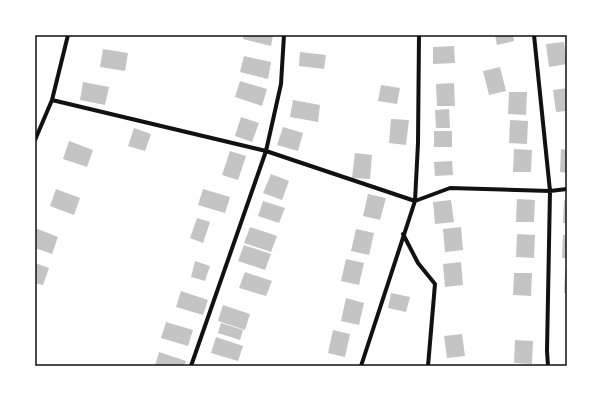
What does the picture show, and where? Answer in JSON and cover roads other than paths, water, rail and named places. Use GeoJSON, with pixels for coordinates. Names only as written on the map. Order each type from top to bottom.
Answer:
{"type":"FeatureCollection","features":[{"type":"Feature","properties":{"kind":"street"},"geometry":{"type":"LineString","coordinates":[[35,140],[52,100],[68,35]]}},
{"type":"Feature","properties":{"kind":"street"},"geometry":{"type":"LineString","coordinates":[[191,366],[266,151],[281,84],[284,35]]}},
{"type":"Feature","properties":{"kind":"street"},"geometry":{"type":"LineString","coordinates":[[361,366],[415,201],[418,144],[420,35]]}},
{"type":"Feature","properties":{"kind":"street"},"geometry":{"type":"LineString","coordinates":[[534,35],[550,191],[548,366]]}},
{"type":"Feature","properties":{"kind":"street"},"geometry":{"type":"LineString","coordinates":[[52,100],[266,151],[415,201],[450,188],[550,191],[567,189]]}},
{"type":"Feature","properties":{"kind":"street"},"geometry":{"type":"LineString","coordinates":[[403,234],[418,263],[435,284],[428,366]]}}]}
